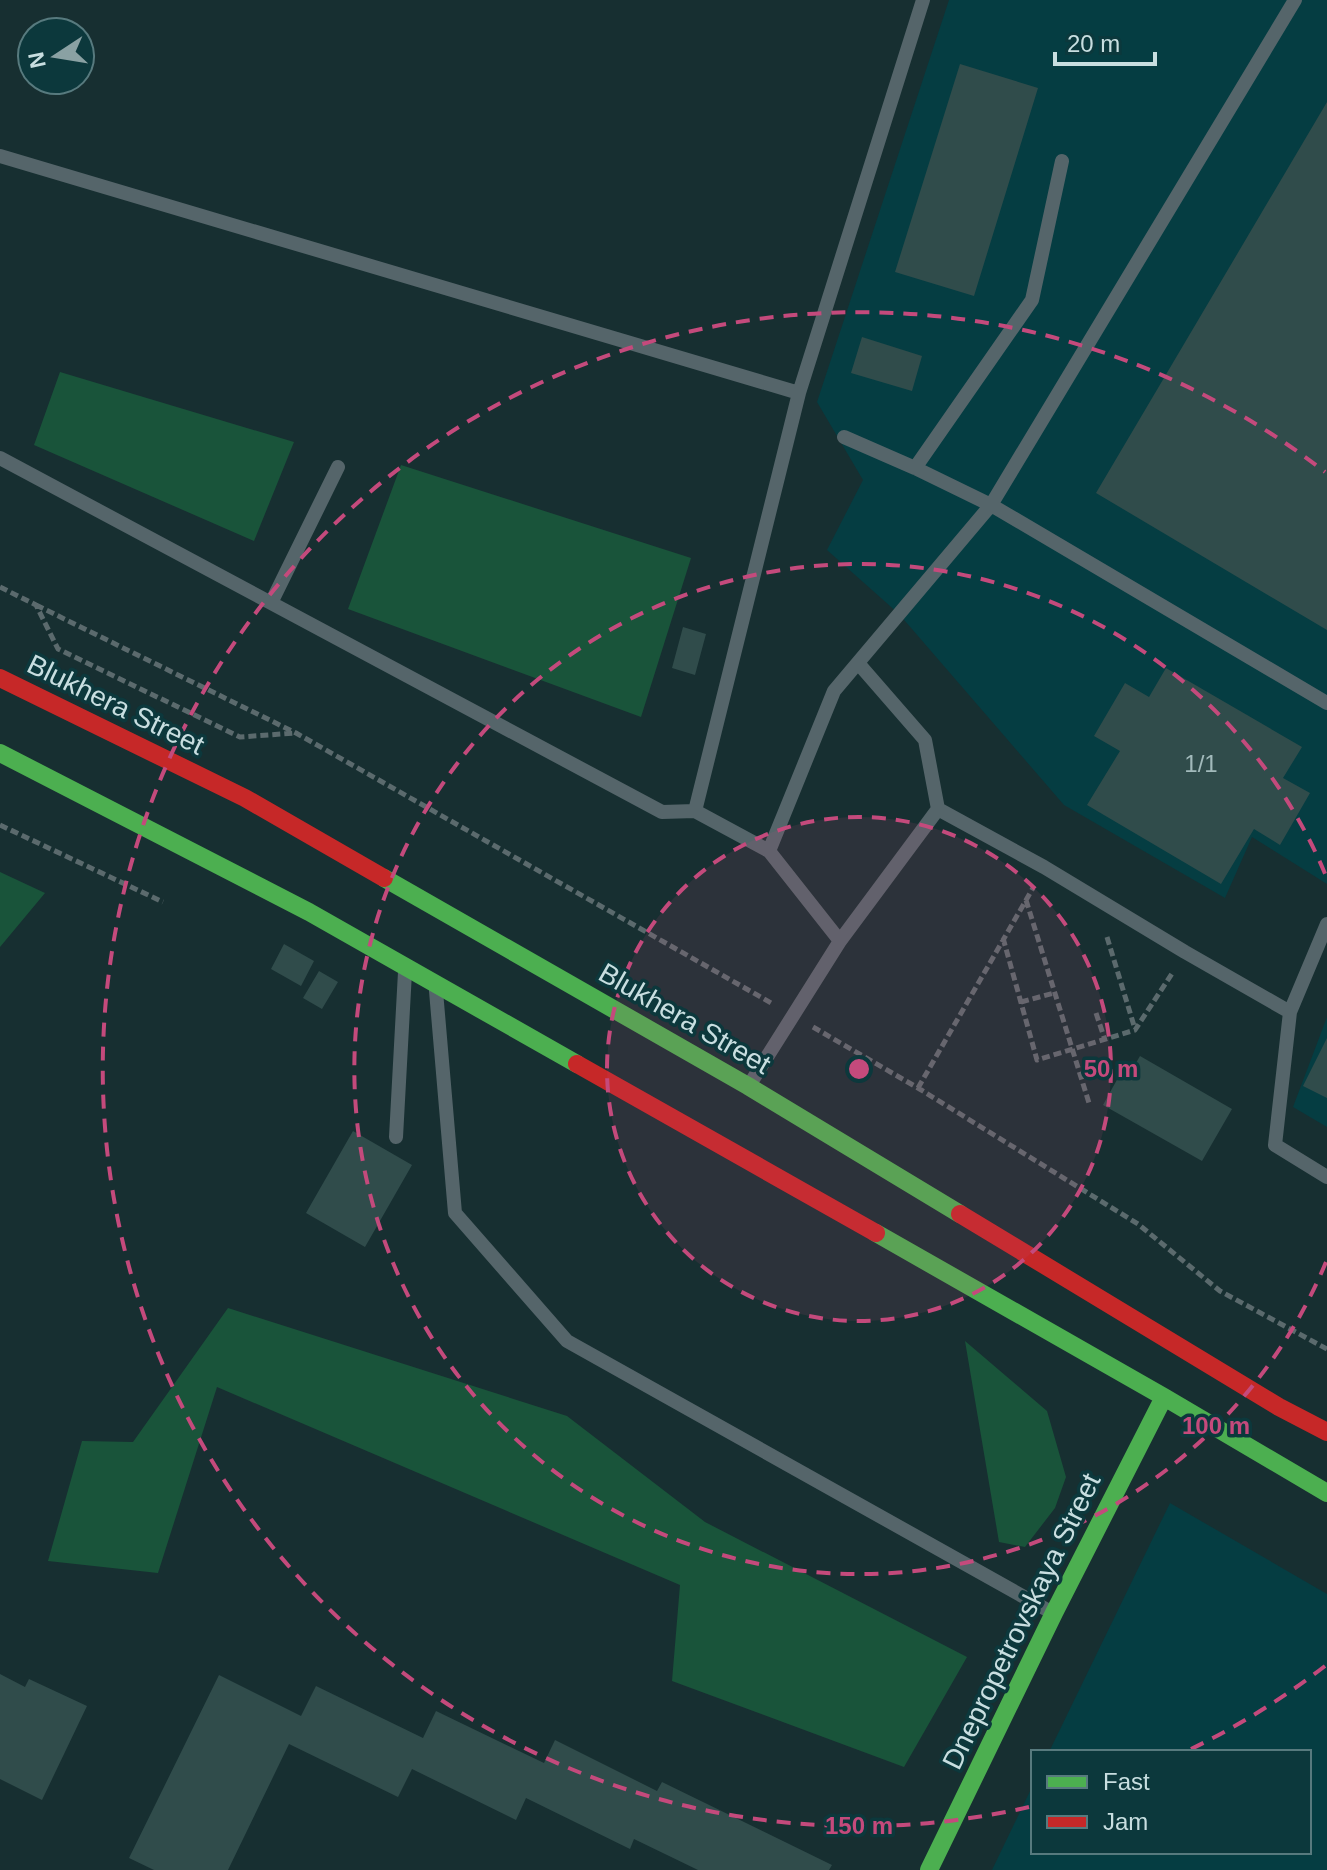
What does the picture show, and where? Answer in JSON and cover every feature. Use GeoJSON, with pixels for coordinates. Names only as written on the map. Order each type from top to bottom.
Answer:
{"type":"FeatureCollection","features":[{"type":"Feature","properties":{"kind":"main road","name":"Blukhera Street"},"geometry":{"type":"LineString","coordinates":[[0,678],[245,798],[748,1086],[1184,1357],[1327,1432]]}},
{"type":"Feature","properties":{"kind":"main road"},"geometry":{"type":"LineString","coordinates":[[0,753],[309,912],[1167,1391],[1327,1493]]}},
{"type":"Feature","properties":{"kind":"main road","name":"Dnepropetrovskaya Street"},"geometry":{"type":"LineString","coordinates":[[929,1870],[1054,1613],[1167,1391]]}},
{"type":"Feature","properties":{"kind":"lane"},"geometry":{"type":"LineString","coordinates":[[695,811],[799,393],[923,0]]}},
{"type":"Feature","properties":{"kind":"lane"},"geometry":{"type":"LineString","coordinates":[[769,851],[834,691],[991,505],[1295,0]]}},
{"type":"Feature","properties":{"kind":"lane"},"geometry":{"type":"LineString","coordinates":[[0,156],[799,393]]}},
{"type":"Feature","properties":{"kind":"lane"},"geometry":{"type":"LineString","coordinates":[[915,468],[1032,300],[1062,161]]}},
{"type":"Feature","properties":{"kind":"lane"},"geometry":{"type":"LineString","coordinates":[[844,437],[991,505],[1327,703]]}},
{"type":"Feature","properties":{"kind":"lane"},"geometry":{"type":"LineString","coordinates":[[0,458],[662,812],[695,811],[769,851],[840,941]]}},
{"type":"Feature","properties":{"kind":"lane"},"geometry":{"type":"LineString","coordinates":[[271,603],[338,467]]}},
{"type":"Feature","properties":{"kind":"lane"},"geometry":{"type":"LineString","coordinates":[[748,1086],[840,941],[938,809],[925,740],[858,663]]}},
{"type":"Feature","properties":{"kind":"lane"},"geometry":{"type":"LineString","coordinates":[[938,809],[1044,867],[1290,1012]]}},
{"type":"Feature","properties":{"kind":"lane"},"geometry":{"type":"LineString","coordinates":[[1327,924],[1290,1012],[1275,1145],[1327,1177]]}},
{"type":"Feature","properties":{"kind":"lane"},"geometry":{"type":"LineString","coordinates":[[396,1137],[405,967]]}},
{"type":"Feature","properties":{"kind":"lane"},"geometry":{"type":"LineString","coordinates":[[435,983],[455,1213],[567,1341],[1054,1613]]}},
{"type":"Feature","properties":{"kind":"path"},"geometry":{"type":"LineString","coordinates":[[0,587],[296,733],[792,1014],[1138,1224],[1220,1291],[1327,1349]]}},
{"type":"Feature","properties":{"kind":"path"},"geometry":{"type":"LineString","coordinates":[[36,605],[58,649],[240,737],[296,733]]}},
{"type":"Feature","properties":{"kind":"path"},"geometry":{"type":"LineString","coordinates":[[0,825],[163,902]]}},
{"type":"Feature","properties":{"kind":"path"},"geometry":{"type":"LineString","coordinates":[[918,1088],[1044,867]]}},
{"type":"Feature","properties":{"kind":"path"},"geometry":{"type":"LineString","coordinates":[[1026,899],[1089,1103]]}},
{"type":"Feature","properties":{"kind":"path"},"geometry":{"type":"LineString","coordinates":[[1107,937],[1135,1030]]}},
{"type":"Feature","properties":{"kind":"path"},"geometry":{"type":"LineString","coordinates":[[1003,938],[1037,1060],[1135,1030],[1185,952]]}},
{"type":"Feature","properties":{"kind":"path"},"geometry":{"type":"LineString","coordinates":[[1021,1002],[1054,993]]}},
{"type":"Feature","properties":{"kind":"path"},"geometry":{"type":"LineString","coordinates":[[1096,1013],[1105,1040]]}},
{"type":"Feature","properties":{"kind":"shaded area"},"geometry":{"type":"Polygon","coordinates":[[[949,0],[1327,0],[1327,884],[1252,837],[1225,898],[1064,805],[899,614],[827,550],[863,480],[817,402],[949,0]]]}},
{"type":"Feature","properties":{"kind":"shaded area"},"geometry":{"type":"Polygon","coordinates":[[[1327,1017],[1327,1127],[1293,1107],[1327,1017]]]}},
{"type":"Feature","properties":{"kind":"shaded area"},"geometry":{"type":"Polygon","coordinates":[[[1170,1503],[1327,1594],[1327,1870],[992,1870],[1031,1789],[1031,1854],[1311,1854],[1311,1750],[1050,1750],[1170,1503]]]}},
{"type":"Feature","properties":{"kind":"green space"},"geometry":{"type":"Polygon","coordinates":[[[60,372],[294,442],[254,541],[34,445],[60,372]]]}},
{"type":"Feature","properties":{"kind":"green space"},"geometry":{"type":"Polygon","coordinates":[[[401,465],[691,558],[641,717],[348,609],[401,465]]]}},
{"type":"Feature","properties":{"kind":"green space"},"geometry":{"type":"Polygon","coordinates":[[[0,872],[45,893],[0,947],[0,872]]]}},
{"type":"Feature","properties":{"kind":"green space"},"geometry":{"type":"Polygon","coordinates":[[[228,1308],[567,1416],[705,1522],[967,1657],[904,1767],[672,1681],[680,1585],[217,1387],[158,1573],[48,1561],[82,1441],[133,1442],[228,1308]]]}},
{"type":"Feature","properties":{"kind":"green space"},"geometry":{"type":"Polygon","coordinates":[[[965,1341],[1047,1411],[1066,1477],[1055,1508],[1025,1547],[999,1542],[965,1341]]]}},
{"type":"Feature","properties":{"kind":"building"},"geometry":{"type":"Polygon","coordinates":[[[960,64],[1038,88],[974,296],[895,272],[960,64]]]}},
{"type":"Feature","properties":{"kind":"building"},"geometry":{"type":"Polygon","coordinates":[[[1327,102],[1327,630],[1096,493],[1327,102]]]}},
{"type":"Feature","properties":{"kind":"building"},"geometry":{"type":"Polygon","coordinates":[[[862,337],[922,356],[912,391],[851,373],[862,337]]]}},
{"type":"Feature","properties":{"kind":"building"},"geometry":{"type":"Polygon","coordinates":[[[683,627],[706,634],[695,675],[672,668],[683,627]]]}},
{"type":"Feature","properties":{"kind":"building"},"geometry":{"type":"Polygon","coordinates":[[[1166,668],[1302,747],[1283,778],[1310,793],[1280,845],[1254,829],[1221,884],[1087,805],[1120,751],[1094,736],[1125,683],[1149,697],[1166,668]]]}},
{"type":"Feature","properties":{"kind":"building"},"geometry":{"type":"Polygon","coordinates":[[[284,944],[314,961],[301,986],[271,969],[284,944]]]}},
{"type":"Feature","properties":{"kind":"building"},"geometry":{"type":"Polygon","coordinates":[[[319,971],[338,982],[322,1009],[303,998],[319,971]]]}},
{"type":"Feature","properties":{"kind":"building"},"geometry":{"type":"Polygon","coordinates":[[[1327,1038],[1327,1098],[1303,1086],[1327,1038]]]}},
{"type":"Feature","properties":{"kind":"building"},"geometry":{"type":"Polygon","coordinates":[[[1140,1056],[1232,1109],[1202,1161],[1103,1105],[1119,1076],[1126,1080],[1140,1056]]]}},
{"type":"Feature","properties":{"kind":"building"},"geometry":{"type":"Polygon","coordinates":[[[353,1131],[412,1165],[365,1247],[306,1213],[353,1131]]]}},
{"type":"Feature","properties":{"kind":"building"},"geometry":{"type":"Polygon","coordinates":[[[0,1674],[25,1687],[29,1679],[87,1706],[42,1800],[0,1779],[0,1674]]]}},
{"type":"Feature","properties":{"kind":"building"},"geometry":{"type":"Polygon","coordinates":[[[219,1675],[301,1716],[316,1686],[423,1738],[436,1711],[544,1763],[555,1740],[657,1791],[662,1782],[832,1865],[829,1870],[698,1870],[634,1839],[630,1849],[526,1798],[516,1820],[412,1769],[398,1797],[289,1744],[228,1870],[154,1870],[129,1858],[219,1675]]]}},
{"type":"Feature","properties":{"kind":"traffic: fast"},"geometry":{"type":"LineString","coordinates":[[0,753],[309,912],[577,1064]]}},
{"type":"Feature","properties":{"kind":"traffic: fast"},"geometry":{"type":"LineString","coordinates":[[384,878],[748,1086],[960,1214]]}},
{"type":"Feature","properties":{"kind":"traffic: fast"},"geometry":{"type":"LineString","coordinates":[[876,1233],[1327,1493]]}},
{"type":"Feature","properties":{"kind":"traffic: fast"},"geometry":{"type":"LineString","coordinates":[[929,1870],[1054,1613],[1164,1397]]}},
{"type":"Feature","properties":{"kind":"traffic: jam"},"geometry":{"type":"LineString","coordinates":[[0,678],[245,798],[384,878]]}},
{"type":"Feature","properties":{"kind":"traffic: jam"},"geometry":{"type":"LineString","coordinates":[[577,1064],[876,1233]]}},
{"type":"Feature","properties":{"kind":"traffic: jam"},"geometry":{"type":"LineString","coordinates":[[960,1214],[1279,1407],[1327,1432]]}}]}
